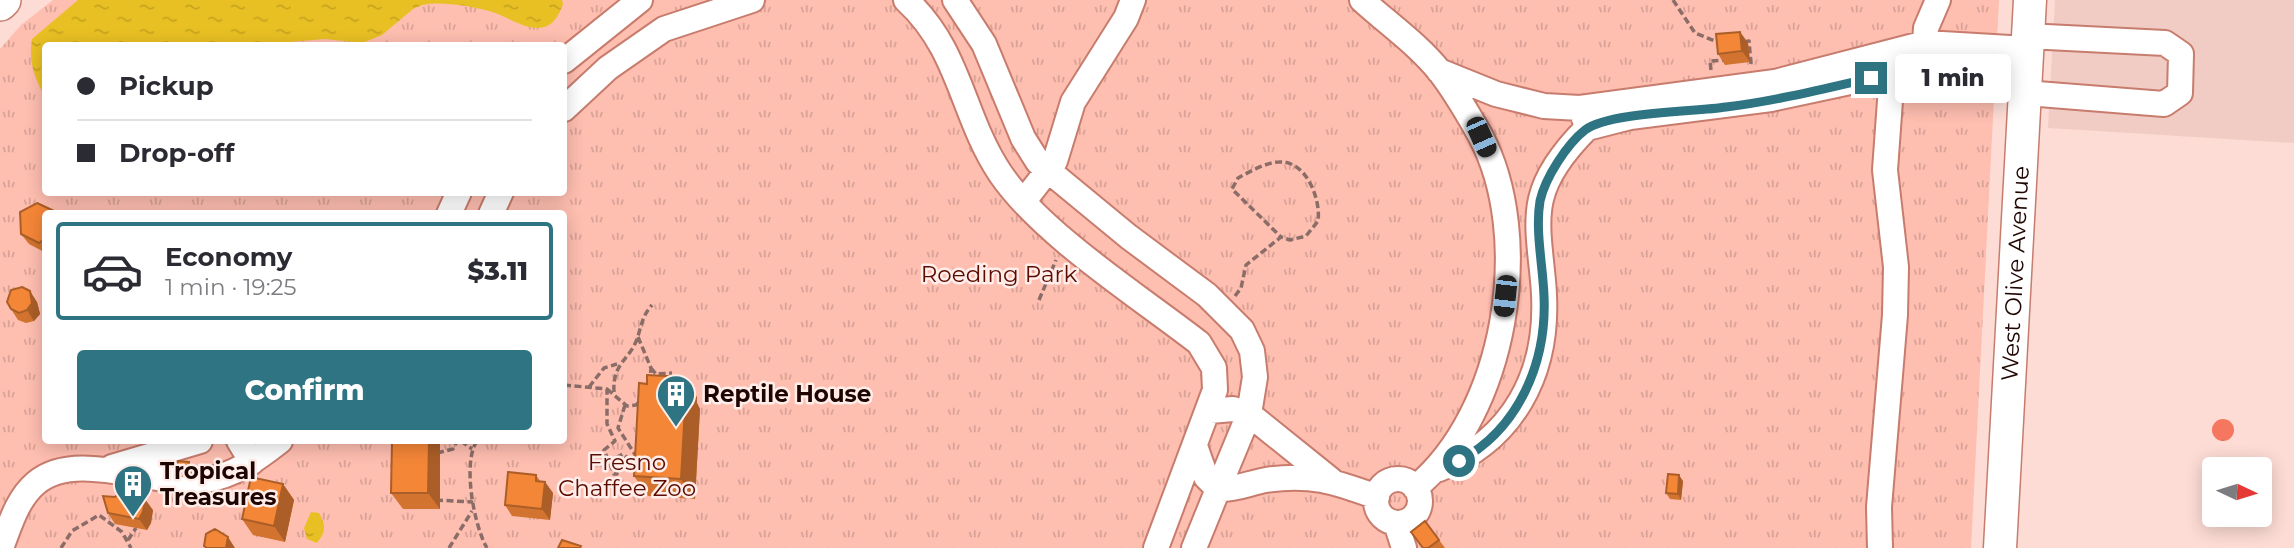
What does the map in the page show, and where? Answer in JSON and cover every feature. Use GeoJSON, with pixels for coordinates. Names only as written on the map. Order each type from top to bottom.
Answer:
{"type":"FeatureCollection","features":[{"type":"Feature","properties":{"kind":"main road","name":"West Olive Avenue"},"geometry":{"type":"LineString","coordinates":[[2000,548],[2030,0]]}},
{"type":"Feature","properties":{"kind":"lane"},"geometry":{"type":"LineString","coordinates":[[567,58],[611,20],[640,0]]}},
{"type":"Feature","properties":{"kind":"lane"},"geometry":{"type":"LineString","coordinates":[[567,106],[608,68],[664,29],[752,0]]}},
{"type":"Feature","properties":{"kind":"lane"},"geometry":{"type":"LineString","coordinates":[[906,0],[925,20],[949,56],[990,157],[1024,201],[1069,242],[1207,350],[1216,377],[1210,411],[1156,548]]}},
{"type":"Feature","properties":{"kind":"lane"},"geometry":{"type":"LineString","coordinates":[[955,0],[984,44],[1023,138],[1049,171],[1223,310],[1242,330],[1252,351],[1254,390],[1249,415],[1194,548]]}},
{"type":"Feature","properties":{"kind":"lane"},"geometry":{"type":"LineString","coordinates":[[1024,201],[1049,171],[1073,102],[1126,18],[1133,0]]}},
{"type":"Feature","properties":{"kind":"lane"},"geometry":{"type":"LineString","coordinates":[[1362,0],[1439,71],[1481,137],[1496,169],[1505,203],[1505,296],[1494,362],[1479,399],[1439,469]]}},
{"type":"Feature","properties":{"kind":"lane"},"geometry":{"type":"LineString","coordinates":[[1925,43],[1926,28],[1938,0]]}},
{"type":"Feature","properties":{"kind":"lane"},"geometry":{"type":"LineString","coordinates":[[1415,488],[1439,469],[1475,452],[1491,439],[1522,401],[1532,380],[1539,355],[1545,299],[1540,201],[1584,118],[1741,76],[1806,75],[1899,47],[1925,43],[2027,64],[2164,104],[2180,93],[2181,54],[2165,43],[2027,64],[1892,73],[1771,99],[1630,117],[1584,118],[1496,94],[1439,71]]}},
{"type":"Feature","properties":{"kind":"lane"},"geometry":{"type":"LineString","coordinates":[[1880,548],[1879,506],[1895,315],[1896,267],[1885,170],[1892,73]]}},
{"type":"Feature","properties":{"kind":"lane"},"geometry":{"type":"LineString","coordinates":[[1505,203],[1540,201]]}},
{"type":"Feature","properties":{"kind":"lane"},"geometry":{"type":"LineString","coordinates":[[1210,411],[1233,409],[1249,415],[1331,480]]}},
{"type":"Feature","properties":{"kind":"lane"},"geometry":{"type":"LineString","coordinates":[[102,470],[190,444]]}},
{"type":"Feature","properties":{"kind":"lane"},"geometry":{"type":"LineString","coordinates":[[208,444],[224,475]]}},
{"type":"Feature","properties":{"kind":"lane"},"geometry":{"type":"LineString","coordinates":[[241,444],[252,462]]}},
{"type":"Feature","properties":{"kind":"lane"},"geometry":{"type":"LineString","coordinates":[[1,548],[24,495],[37,482],[62,470],[102,470],[185,481],[224,475],[252,462],[276,444]]}},
{"type":"Feature","properties":{"kind":"lane"},"geometry":{"type":"LineString","coordinates":[[1195,446],[1206,477],[1218,489],[1287,478],[1331,480],[1377,496]]}},
{"type":"Feature","properties":{"kind":"lane"},"geometry":{"type":"LineString","coordinates":[[1396,523],[1415,514],[1420,501],[1415,488],[1404,480],[1390,480],[1379,490],[1377,496],[1379,511],[1396,523],[1404,548]]}},
{"type":"Feature","properties":{"kind":"path"},"geometry":{"type":"LineString","coordinates":[[1673,0],[1695,33],[1723,44],[1725,66],[1741,76],[1751,64],[1749,41],[1736,42]]}},
{"type":"Feature","properties":{"kind":"path"},"geometry":{"type":"LineString","coordinates":[[1223,310],[1241,288],[1246,265],[1281,237],[1299,239],[1311,232],[1318,220],[1318,204],[1312,188],[1292,164],[1277,161],[1238,177],[1232,190],[1281,237]]}},
{"type":"Feature","properties":{"kind":"path"},"geometry":{"type":"LineString","coordinates":[[1039,300],[1050,270],[1069,242]]}},
{"type":"Feature","properties":{"kind":"path"},"geometry":{"type":"LineString","coordinates":[[644,397],[636,405],[625,405],[617,400],[614,392],[614,372],[638,337],[643,314],[652,304]]}},
{"type":"Feature","properties":{"kind":"path"},"geometry":{"type":"LineString","coordinates":[[638,337],[651,369],[649,389]]}},
{"type":"Feature","properties":{"kind":"path"},"geometry":{"type":"LineString","coordinates":[[589,387],[604,368],[620,364]]}},
{"type":"Feature","properties":{"kind":"path"},"geometry":{"type":"LineString","coordinates":[[651,369],[656,373],[672,373]]}},
{"type":"Feature","properties":{"kind":"path"},"geometry":{"type":"LineString","coordinates":[[567,385],[614,392]]}},
{"type":"Feature","properties":{"kind":"path"},"geometry":{"type":"LineString","coordinates":[[607,389],[607,424],[615,441],[604,450],[614,474],[617,474],[615,458],[618,455],[628,455],[633,466],[637,463],[626,437],[618,428],[625,405]]}},
{"type":"Feature","properties":{"kind":"path"},"geometry":{"type":"LineString","coordinates":[[431,454],[453,449],[457,444]]}},
{"type":"Feature","properties":{"kind":"path"},"geometry":{"type":"LineString","coordinates":[[464,444],[471,449]]}},
{"type":"Feature","properties":{"kind":"path"},"geometry":{"type":"LineString","coordinates":[[475,444],[471,449],[470,468],[473,510],[478,534],[487,548]]}},
{"type":"Feature","properties":{"kind":"path"},"geometry":{"type":"LineString","coordinates":[[428,496],[450,503],[473,502]]}},
{"type":"Feature","properties":{"kind":"path"},"geometry":{"type":"LineString","coordinates":[[449,548],[473,510]]}},
{"type":"Feature","properties":{"kind":"path"},"geometry":{"type":"LineString","coordinates":[[61,548],[72,530],[99,515],[113,512]]}},
{"type":"Feature","properties":{"kind":"path"},"geometry":{"type":"LineString","coordinates":[[99,515],[128,540],[131,548]]}},
{"type":"Feature","properties":{"kind":"path"},"geometry":{"type":"LineString","coordinates":[[128,540],[136,528]]}},
{"type":"Feature","properties":{"kind":"shaded area"},"geometry":{"type":"Polygon","coordinates":[[[2055,0],[2294,0],[2294,143],[2048,128],[2055,0]]]}},
{"type":"Feature","properties":{"kind":"green space","name":"Roeding Park"},"geometry":{"type":"Polygon","coordinates":[[[53,0],[1999,0],[1971,548],[0,548],[0,49],[21,25],[53,0]]]}},
{"type":"Feature","properties":{"kind":"green space"},"geometry":{"type":"Polygon","coordinates":[[[2223,419],[2233,426],[2234,430],[2227,440],[2223,441],[2213,434],[2212,430],[2219,420],[2223,419]]]}},
{"type":"Feature","properties":{"kind":"water"},"geometry":{"type":"Polygon","coordinates":[[[78,0],[562,0],[563,4],[552,22],[540,28],[525,26],[496,13],[473,7],[422,5],[413,9],[382,35],[364,42],[325,39],[290,42],[42,42],[42,92],[33,70],[32,39],[78,0]]]}},
{"type":"Feature","properties":{"kind":"water"},"geometry":{"type":"Polygon","coordinates":[[[311,512],[319,513],[324,525],[317,543],[307,539],[304,528],[311,512]]]}},
{"type":"Feature","properties":{"kind":"building"},"geometry":{"type":"Polygon","coordinates":[[[1740,32],[1742,51],[1718,54],[1716,34],[1740,32]]]}},
{"type":"Feature","properties":{"kind":"building"},"geometry":{"type":"Polygon","coordinates":[[[37,203],[52,210],[42,210],[42,241],[39,243],[21,234],[20,212],[37,203]]]}},
{"type":"Feature","properties":{"kind":"building"},"geometry":{"type":"Polygon","coordinates":[[[22,287],[30,291],[32,303],[27,310],[19,313],[11,309],[7,302],[11,290],[22,287]]]}},
{"type":"Feature","properties":{"kind":"building"},"geometry":{"type":"Polygon","coordinates":[[[647,375],[683,377],[682,388],[686,389],[681,479],[634,476],[639,383],[647,384],[647,375]]]}},
{"type":"Feature","properties":{"kind":"building"},"geometry":{"type":"Polygon","coordinates":[[[392,444],[429,444],[428,493],[391,493],[392,444]]]}},
{"type":"Feature","properties":{"kind":"building"},"geometry":{"type":"Polygon","coordinates":[[[178,461],[189,462],[188,473],[177,472],[178,461]]]}},
{"type":"Feature","properties":{"kind":"building"},"geometry":{"type":"Polygon","coordinates":[[[508,472],[536,475],[536,481],[545,482],[542,509],[505,505],[508,472]]]}},
{"type":"Feature","properties":{"kind":"building"},"geometry":{"type":"Polygon","coordinates":[[[1668,474],[1679,475],[1678,494],[1666,493],[1668,474]]]}},
{"type":"Feature","properties":{"kind":"building"},"geometry":{"type":"Polygon","coordinates":[[[251,477],[283,484],[274,526],[242,519],[251,477]]]}},
{"type":"Feature","properties":{"kind":"building"},"geometry":{"type":"Polygon","coordinates":[[[127,486],[145,499],[139,519],[108,513],[103,496],[115,497],[127,486]]]}},
{"type":"Feature","properties":{"kind":"building"},"geometry":{"type":"Polygon","coordinates":[[[1425,521],[1439,540],[1428,548],[1423,548],[1411,532],[1425,521]]]}},
{"type":"Feature","properties":{"kind":"building"},"geometry":{"type":"Polygon","coordinates":[[[215,529],[228,537],[226,548],[204,546],[206,534],[215,529]]]}},
{"type":"Feature","properties":{"kind":"building"},"geometry":{"type":"Polygon","coordinates":[[[562,540],[581,546],[558,548],[562,540]]]}},
{"type":"Feature","properties":{"kind":"place","name":"Reptile House"},"geometry":{"type":"Point","coordinates":[676,428]}},
{"type":"Feature","properties":{"kind":"place","name":"Tropical Treasures"},"geometry":{"type":"Point","coordinates":[133,518]}},
{"type":"Feature","properties":{"kind":"route"},"geometry":{"type":"LineString","coordinates":[[1459,461],[1491,439],[1522,401],[1532,380],[1539,355],[1545,299],[1540,201],[1555,170],[1587,128],[1630,117],[1727,107],[1871,78]]}},
{"type":"Feature","properties":{"kind":"park label","name":"Fresno Chaffee Zoo"},"geometry":{"type":"Point","coordinates":[627,475]}}]}
